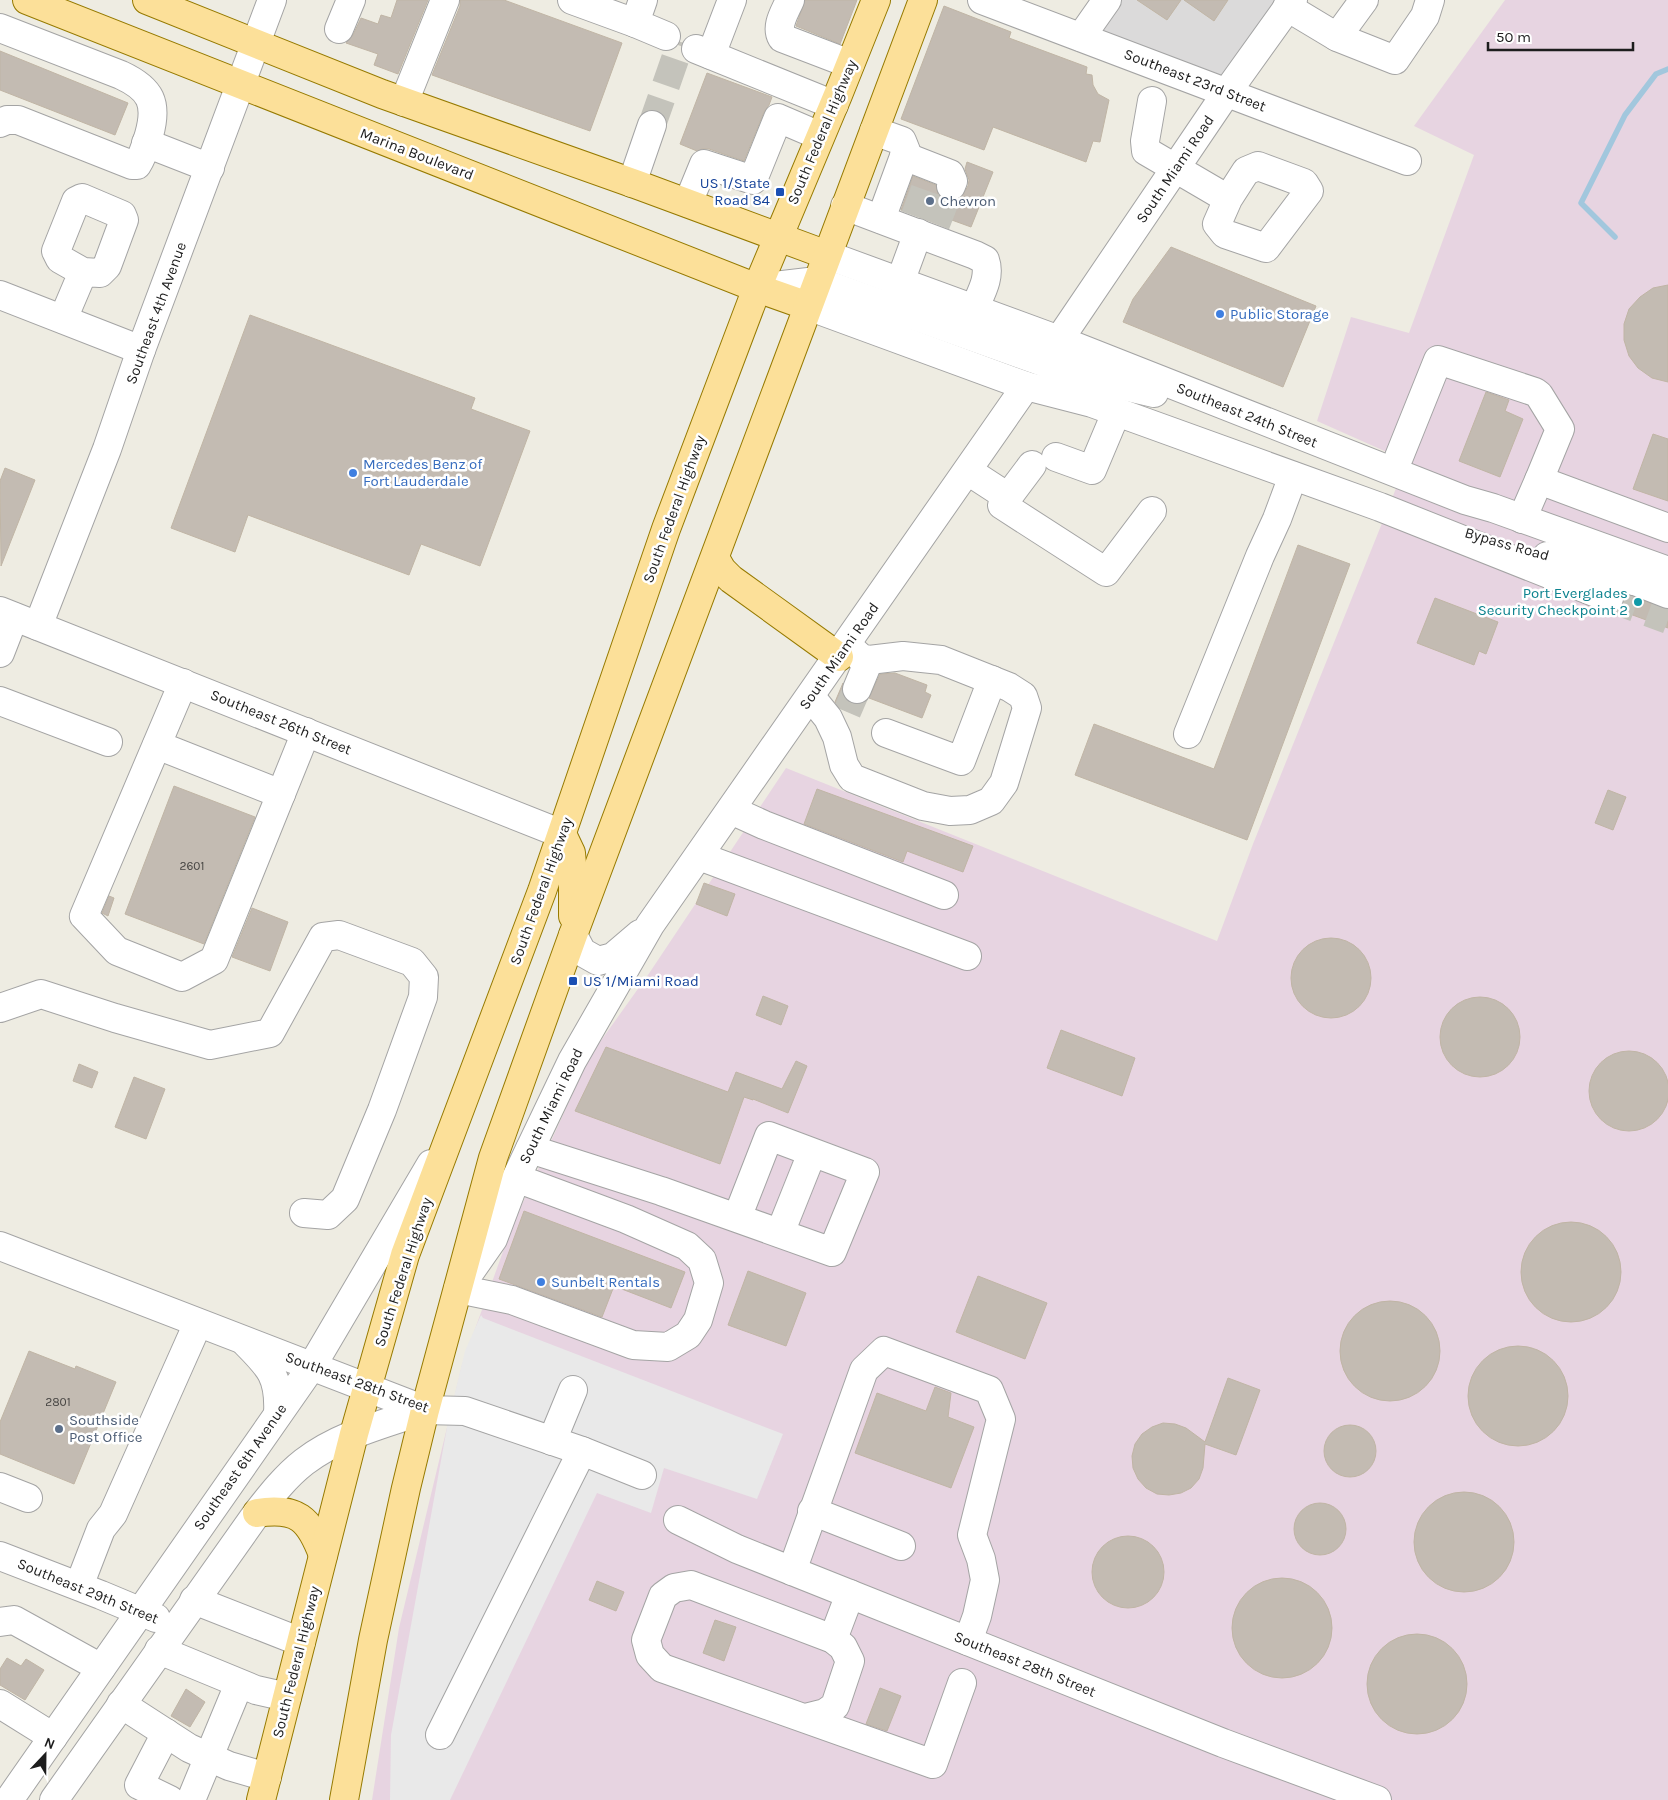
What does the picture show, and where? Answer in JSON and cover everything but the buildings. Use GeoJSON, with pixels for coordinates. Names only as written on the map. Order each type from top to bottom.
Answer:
{"type":"FeatureCollection","features":[{"type":"Feature","properties":{"kind":"main road","name":"Marina Boulevard"},"geometry":{"type":"LineString","coordinates":[[27,0],[757,288],[808,306]]}},
{"type":"Feature","properties":{"kind":"main road"},"geometry":{"type":"LineString","coordinates":[[147,0],[404,102],[688,203],[827,255]]}},
{"type":"Feature","properties":{"kind":"main road","name":"South Federal Highway"},"geometry":{"type":"LineString","coordinates":[[264,1788],[354,1434],[405,1255],[562,834],[666,529],[757,288],[876,0]]}},
{"type":"Feature","properties":{"kind":"main road"},"geometry":{"type":"LineString","coordinates":[[344,1800],[373,1640],[396,1533],[425,1410],[494,1158],[573,935],[923,0]]}},
{"type":"Feature","properties":{"kind":"main road"},"geometry":{"type":"LineString","coordinates":[[715,558],[722,570],[731,579],[843,651]]}},
{"type":"Feature","properties":{"kind":"main road"},"geometry":{"type":"LineString","coordinates":[[562,834],[571,853],[573,935]]}},
{"type":"Feature","properties":{"kind":"main road"},"geometry":{"type":"LineString","coordinates":[[257,1513],[272,1511],[293,1514],[310,1527],[316,1536],[323,1555]]}},
{"type":"Feature","properties":{"kind":"street","name":"Southeast 4th Avenue"},"geometry":{"type":"LineString","coordinates":[[0,653],[106,449],[141,350],[272,0]]}},
{"type":"Feature","properties":{"kind":"street"},"geometry":{"type":"LineString","coordinates":[[339,29],[351,0]]}},
{"type":"Feature","properties":{"kind":"street"},"geometry":{"type":"LineString","coordinates":[[404,102],[445,0]]}},
{"type":"Feature","properties":{"kind":"street"},"geometry":{"type":"LineString","coordinates":[[572,0],[639,12],[666,36]]}},
{"type":"Feature","properties":{"kind":"street"},"geometry":{"type":"LineString","coordinates":[[732,0],[703,52],[834,105]]}},
{"type":"Feature","properties":{"kind":"street"},"geometry":{"type":"LineString","coordinates":[[790,0],[779,26],[782,38],[850,64]]}},
{"type":"Feature","properties":{"kind":"street","name":"Southeast 23rd Street"},"geometry":{"type":"LineString","coordinates":[[982,0],[1029,8],[1081,37],[1407,161]]}},
{"type":"Feature","properties":{"kind":"street"},"geometry":{"type":"LineString","coordinates":[[1081,37],[1107,0]]}},
{"type":"Feature","properties":{"kind":"street"},"geometry":{"type":"LineString","coordinates":[[1337,36],[1364,0]]}},
{"type":"Feature","properties":{"kind":"street"},"geometry":{"type":"LineString","coordinates":[[1290,4],[1337,36],[1395,60],[1424,16],[1430,0]]}},
{"type":"Feature","properties":{"kind":"street","name":"South Miami Road"},"geometry":{"type":"LineString","coordinates":[[1059,340],[1227,92],[1290,4]]}},
{"type":"Feature","properties":{"kind":"street"},"geometry":{"type":"LineString","coordinates":[[0,28],[138,83],[150,99],[154,109],[152,123],[140,160],[137,164],[132,165],[18,120],[7,120],[0,123]]}},
{"type":"Feature","properties":{"kind":"street"},"geometry":{"type":"LineString","coordinates":[[1152,101],[1145,141],[1146,151],[1228,199]]}},
{"type":"Feature","properties":{"kind":"street"},"geometry":{"type":"LineString","coordinates":[[688,203],[704,164],[752,180],[778,118],[820,136]]}},
{"type":"Feature","properties":{"kind":"street"},"geometry":{"type":"LineString","coordinates":[[632,183],[652,125]]}},
{"type":"Feature","properties":{"kind":"street"},"geometry":{"type":"LineString","coordinates":[[874,131],[902,141],[906,151],[881,219]]}},
{"type":"Feature","properties":{"kind":"street"},"geometry":{"type":"LineString","coordinates":[[146,143],[210,168]]}},
{"type":"Feature","properties":{"kind":"street"},"geometry":{"type":"LineString","coordinates":[[904,156],[938,178]]}},
{"type":"Feature","properties":{"kind":"street"},"geometry":{"type":"LineString","coordinates":[[845,206],[881,219],[922,228],[985,260],[988,269],[987,277],[974,309]]}},
{"type":"Feature","properties":{"kind":"street"},"geometry":{"type":"LineString","coordinates":[[900,282],[922,228]]}},
{"type":"Feature","properties":{"kind":"street","name":"Southeast 24th Street"},"geometry":{"type":"LineString","coordinates":[[827,255],[1059,340],[1464,500],[1530,500],[1668,571]]}},
{"type":"Feature","properties":{"kind":"street"},"geometry":{"type":"LineString","coordinates":[[63,319],[83,272]]}},
{"type":"Feature","properties":{"kind":"street"},"geometry":{"type":"LineString","coordinates":[[757,288],[817,281],[1082,376],[1239,412]]}},
{"type":"Feature","properties":{"kind":"street"},"geometry":{"type":"LineString","coordinates":[[0,295],[141,350]]}},
{"type":"Feature","properties":{"kind":"street"},"geometry":{"type":"LineString","coordinates":[[808,306],[1026,386],[1092,404],[1380,507],[1610,598]]}},
{"type":"Feature","properties":{"kind":"street"},"geometry":{"type":"LineString","coordinates":[[1399,457],[1438,360],[1535,392],[1538,395],[1560,429],[1530,500],[1668,528]]}},
{"type":"Feature","properties":{"kind":"street","name":"South Miami Road"},"geometry":{"type":"LineString","coordinates":[[458,1289],[493,1239],[516,1178],[572,1061],[650,925],[811,697],[1026,386]]}},
{"type":"Feature","properties":{"kind":"street"},"geometry":{"type":"LineString","coordinates":[[1116,413],[1092,470],[1044,461],[1002,505],[1106,572],[1152,511]]}},
{"type":"Feature","properties":{"kind":"street"},"geometry":{"type":"LineString","coordinates":[[1290,432],[1281,451],[1282,460],[1293,476]]}},
{"type":"Feature","properties":{"kind":"street"},"geometry":{"type":"LineString","coordinates":[[968,471],[1008,497]]}},
{"type":"Feature","properties":{"kind":"street"},"geometry":{"type":"LineString","coordinates":[[1188,734],[1293,476]]}},
{"type":"Feature","properties":{"kind":"street","name":"Bypass Road"},"geometry":{"type":"LineString","coordinates":[[1464,500],[1523,533],[1668,594]]}},
{"type":"Feature","properties":{"kind":"street","name":"Bypass Road"},"geometry":{"type":"LineString","coordinates":[[1380,507],[1634,581]]}},
{"type":"Feature","properties":{"kind":"street","name":"Southeast 26th Street"},"geometry":{"type":"LineString","coordinates":[[17,618],[562,834]]}},
{"type":"Feature","properties":{"kind":"street"},"geometry":{"type":"LineString","coordinates":[[811,697],[828,718],[837,737],[844,765],[852,778],[923,806],[950,811],[970,810],[991,801],[1004,782],[1027,708],[1023,696],[1009,687],[941,660],[903,656],[869,660],[843,651]]}},
{"type":"Feature","properties":{"kind":"street"},"geometry":{"type":"LineString","coordinates":[[837,737],[869,660]]}},
{"type":"Feature","properties":{"kind":"street"},"geometry":{"type":"LineString","coordinates":[[886,733],[960,761],[992,680]]}},
{"type":"Feature","properties":{"kind":"street"},"geometry":{"type":"LineString","coordinates":[[183,683],[84,916],[117,952],[182,978],[214,960],[306,732]]}},
{"type":"Feature","properties":{"kind":"street"},"geometry":{"type":"LineString","coordinates":[[0,701],[108,742]]}},
{"type":"Feature","properties":{"kind":"street"},"geometry":{"type":"LineString","coordinates":[[156,745],[281,794]]}},
{"type":"Feature","properties":{"kind":"street"},"geometry":{"type":"LineString","coordinates":[[731,810],[764,825],[944,894]]}},
{"type":"Feature","properties":{"kind":"street"},"geometry":{"type":"LineString","coordinates":[[699,856],[966,956]]}},
{"type":"Feature","properties":{"kind":"street","name":"South Miami Road"},"geometry":{"type":"LineString","coordinates":[[573,935],[582,952],[598,961],[613,957],[650,925]]}},
{"type":"Feature","properties":{"kind":"street"},"geometry":{"type":"LineString","coordinates":[[0,1008],[41,994],[210,1046],[270,1033],[323,938],[339,935],[412,962],[424,977],[423,997],[382,1110],[345,1199],[328,1215],[304,1214]]}},
{"type":"Feature","properties":{"kind":"street","name":"Southeast 6th Avenue"},"geometry":{"type":"LineString","coordinates":[[9,1800],[312,1366],[454,1123]]}},
{"type":"Feature","properties":{"kind":"street"},"geometry":{"type":"LineString","coordinates":[[530,1149],[661,1191],[832,1252],[865,1172],[769,1136],[737,1218]]}},
{"type":"Feature","properties":{"kind":"street"},"geometry":{"type":"LineString","coordinates":[[780,1234],[812,1153]]}},
{"type":"Feature","properties":{"kind":"street"},"geometry":{"type":"LineString","coordinates":[[458,1289],[512,1300],[632,1345],[668,1347],[688,1335],[698,1320],[709,1283],[702,1260],[687,1246],[626,1219],[516,1178]]}},
{"type":"Feature","properties":{"kind":"street","name":"Southeast 28th Street"},"geometry":{"type":"LineString","coordinates":[[0,1246],[425,1410],[465,1411],[582,1451],[642,1475]]}},
{"type":"Feature","properties":{"kind":"street"},"geometry":{"type":"LineString","coordinates":[[90,1590],[101,1529],[113,1514],[198,1323]]}},
{"type":"Feature","properties":{"kind":"street","name":"Southeast 28th Street"},"geometry":{"type":"LineString","coordinates":[[243,1340],[268,1365],[275,1380],[279,1396],[278,1414]]}},
{"type":"Feature","properties":{"kind":"street"},"geometry":{"type":"LineString","coordinates":[[792,1571],[864,1370],[884,1351],[989,1390],[1001,1419],[972,1535],[985,1580],[977,1616],[968,1641]]}},
{"type":"Feature","properties":{"kind":"street"},"geometry":{"type":"LineString","coordinates":[[552,1441],[573,1390]]}},
{"type":"Feature","properties":{"kind":"street"},"geometry":{"type":"LineString","coordinates":[[54,1800],[194,1600],[257,1513],[280,1485],[304,1462],[354,1434],[425,1410]]}},
{"type":"Feature","properties":{"kind":"street"},"geometry":{"type":"LineString","coordinates":[[440,1735],[582,1451]]}},
{"type":"Feature","properties":{"kind":"street"},"geometry":{"type":"LineString","coordinates":[[0,1487],[28,1498]]}},
{"type":"Feature","properties":{"kind":"street"},"geometry":{"type":"LineString","coordinates":[[812,1511],[901,1546]]}},
{"type":"Feature","properties":{"kind":"street","name":"Southeast 28th Street"},"geometry":{"type":"LineString","coordinates":[[678,1520],[738,1549],[792,1571],[1223,1743],[1377,1800]]}},
{"type":"Feature","properties":{"kind":"street","name":"Southeast 29th Street"},"geometry":{"type":"LineString","coordinates":[[0,1556],[140,1610],[175,1627]]}},
{"type":"Feature","properties":{"kind":"street"},"geometry":{"type":"LineString","coordinates":[[804,1718],[825,1713],[835,1706],[850,1661],[843,1647],[833,1639],[691,1585],[674,1588],[663,1596],[646,1640],[650,1655],[662,1668],[933,1764],[962,1683]]}},
{"type":"Feature","properties":{"kind":"street"},"geometry":{"type":"LineString","coordinates":[[833,1639],[850,1594]]}},
{"type":"Feature","properties":{"kind":"street"},"geometry":{"type":"LineString","coordinates":[[194,1600],[301,1642]]}},
{"type":"Feature","properties":{"kind":"street"},"geometry":{"type":"LineString","coordinates":[[0,1622],[14,1620],[101,1668]]}},
{"type":"Feature","properties":{"kind":"street"},"geometry":{"type":"LineString","coordinates":[[159,1650],[215,1677],[256,1690],[287,1697]]}},
{"type":"Feature","properties":{"kind":"street"},"geometry":{"type":"LineString","coordinates":[[191,1800],[210,1757],[215,1677]]}},
{"type":"Feature","properties":{"kind":"street"},"geometry":{"type":"LineString","coordinates":[[0,1704],[53,1737]]}},
{"type":"Feature","properties":{"kind":"street"},"geometry":{"type":"LineString","coordinates":[[121,1704],[189,1748],[229,1766],[264,1788]]}},
{"type":"Feature","properties":{"kind":"street"},"geometry":{"type":"LineString","coordinates":[[166,1733],[139,1785],[170,1800]]}},
{"type":"Feature","properties":{"kind":"shaded area"},"geometry":{"type":"Polygon","coordinates":[[[1108,0],[1289,0],[1225,87],[1093,36],[1108,0]]]}},
{"type":"Feature","properties":{"kind":"shaded area"},"geometry":{"type":"Polygon","coordinates":[[[1505,0],[1668,0],[1668,1800],[372,1800],[399,1628],[462,1365],[513,1224],[590,1056],[650,972],[786,768],[1217,941],[1253,844],[1407,461],[1317,421],[1351,317],[1409,333],[1474,155],[1414,126],[1505,0]]]}},
{"type":"Feature","properties":{"kind":"shaded area"},"geometry":{"type":"Polygon","coordinates":[[[481,1315],[483,1318],[783,1434],[757,1499],[664,1468],[651,1513],[597,1493],[450,1800],[390,1800],[391,1735],[448,1422],[465,1351],[481,1315]]]}},
{"type":"Feature","properties":{"kind":"waterway"},"geometry":{"type":"LineString","coordinates":[[1615,237],[1581,203],[1625,115],[1656,74],[1668,69]]}},
{"type":"Feature","properties":{"kind":"tunnel"},"geometry":{"type":"LineString","coordinates":[[652,125],[681,42]]}},
{"type":"Feature","properties":{"kind":"tunnel"},"geometry":{"type":"LineString","coordinates":[[915,216],[929,178]]}},
{"type":"Feature","properties":{"kind":"tunnel"},"geometry":{"type":"LineString","coordinates":[[936,224],[951,186]]}},
{"type":"Feature","properties":{"kind":"tunnel"},"geometry":{"type":"LineString","coordinates":[[1609,598],[1668,620]]}},
{"type":"Feature","properties":{"kind":"tunnel"},"geometry":{"type":"LineString","coordinates":[[847,712],[857,689]]}},
{"type":"Feature","properties":{"kind":"place","name":"US 1/State Road 84"},"geometry":{"type":"Point","coordinates":[780,192]}},
{"type":"Feature","properties":{"kind":"place","name":"Chevron"},"geometry":{"type":"Point","coordinates":[930,201]}},
{"type":"Feature","properties":{"kind":"place","name":"Public Storage"},"geometry":{"type":"Point","coordinates":[1220,314]}},
{"type":"Feature","properties":{"kind":"place","name":"Mercedes Benz of Fort Lauderdale"},"geometry":{"type":"Point","coordinates":[353,473]}},
{"type":"Feature","properties":{"kind":"place","name":"Port Everglades Security Checkpoint 2"},"geometry":{"type":"Point","coordinates":[1638,602]}},
{"type":"Feature","properties":{"kind":"place","name":"US 1/Miami Road"},"geometry":{"type":"Point","coordinates":[573,981]}},
{"type":"Feature","properties":{"kind":"place","name":"Sunbelt Rentals"},"geometry":{"type":"Point","coordinates":[541,1282]}},
{"type":"Feature","properties":{"kind":"place","name":"Southside Post Office"},"geometry":{"type":"Point","coordinates":[59,1429]}}]}
